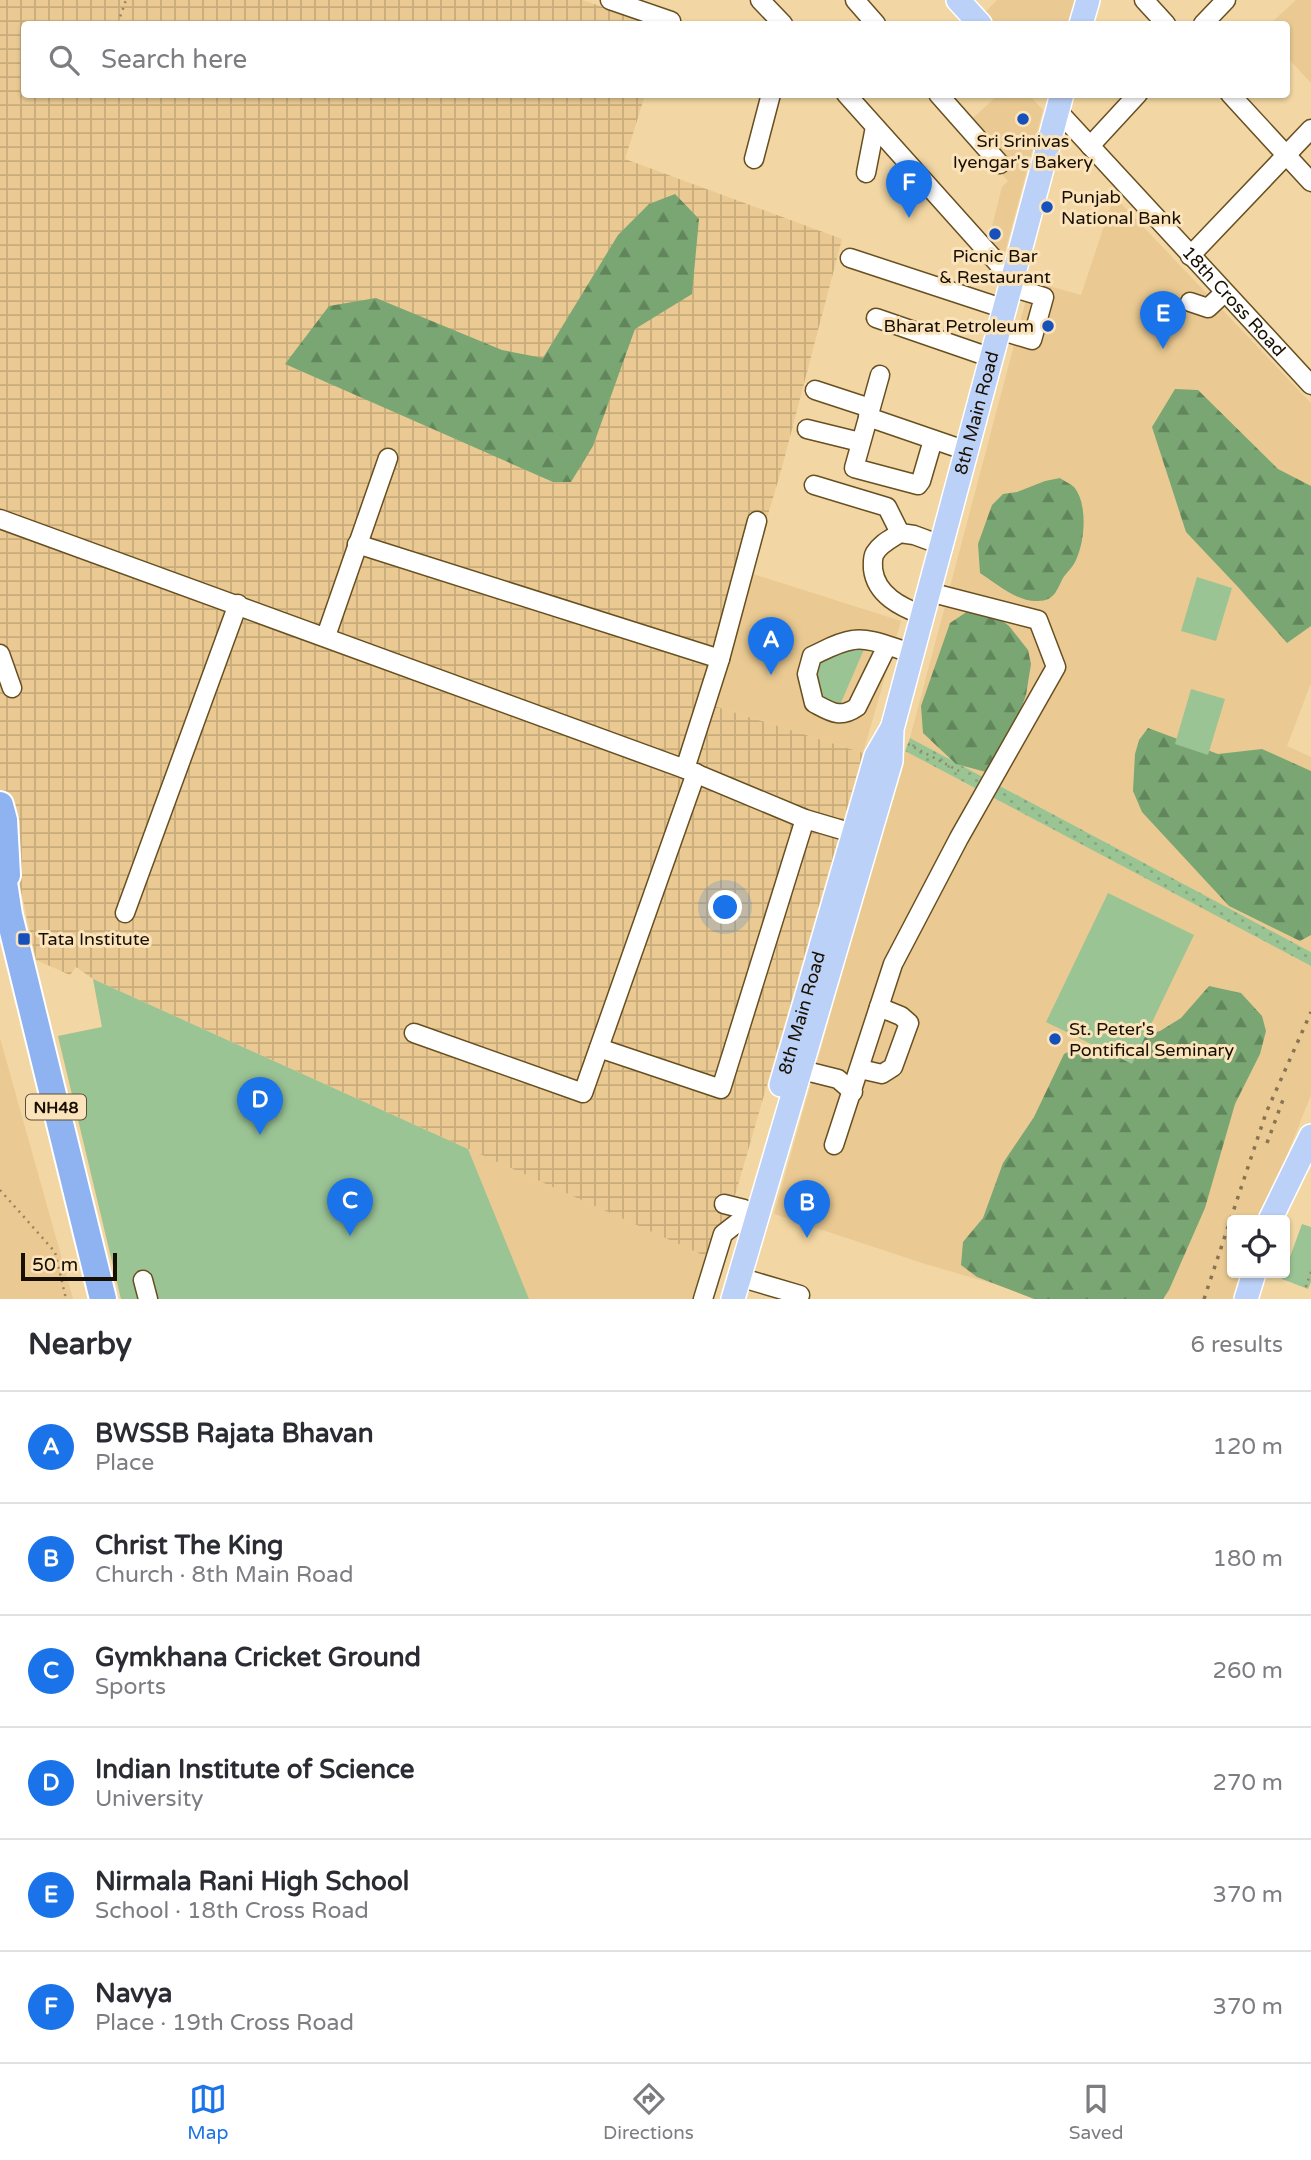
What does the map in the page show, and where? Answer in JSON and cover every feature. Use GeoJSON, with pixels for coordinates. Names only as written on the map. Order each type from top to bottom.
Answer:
{"type":"FeatureCollection","features":[{"type":"Feature","properties":{"kind":"highway","name":"NH48"},"geometry":{"type":"LineString","coordinates":[[0,805],[4,821],[9,915],[103,1299]]}},
{"type":"Feature","properties":{"kind":"highway"},"geometry":{"type":"LineString","coordinates":[[0,856],[9,915]]}},
{"type":"Feature","properties":{"kind":"highway","name":"NH48"},"geometry":{"type":"LineString","coordinates":[[0,950],[88,1299]]}},
{"type":"Feature","properties":{"kind":"main road"},"geometry":{"type":"LineString","coordinates":[[958,0],[977,21]]}},
{"type":"Feature","properties":{"kind":"main road"},"geometry":{"type":"LineString","coordinates":[[1082,21],[1088,0]]}},
{"type":"Feature","properties":{"kind":"main road","name":"8th Main Road"},"geometry":{"type":"LineString","coordinates":[[736,1288],[802,1070],[861,836],[876,756],[898,736],[912,653],[1007,300],[1054,100]]}},
{"type":"Feature","properties":{"kind":"main road","name":"8th Main Road"},"geometry":{"type":"LineString","coordinates":[[718,1299],[736,1211],[861,836]]}},
{"type":"Feature","properties":{"kind":"main road"},"geometry":{"type":"LineString","coordinates":[[1272,1215],[1311,1136]]}},
{"type":"Feature","properties":{"kind":"main road"},"geometry":{"type":"LineString","coordinates":[[1287,1215],[1311,1159]]}},
{"type":"Feature","properties":{"kind":"main road"},"geometry":{"type":"LineString","coordinates":[[1246,1299],[1252,1278]]}},
{"type":"Feature","properties":{"kind":"main road"},"geometry":{"type":"LineString","coordinates":[[1262,1299],[1268,1278]]}},
{"type":"Feature","properties":{"kind":"street"},"geometry":{"type":"LineString","coordinates":[[610,0],[668,21]]}},
{"type":"Feature","properties":{"kind":"street"},"geometry":{"type":"LineString","coordinates":[[760,0],[780,21]]}},
{"type":"Feature","properties":{"kind":"street"},"geometry":{"type":"LineString","coordinates":[[855,0],[873,21]]}},
{"type":"Feature","properties":{"kind":"street"},"geometry":{"type":"LineString","coordinates":[[1144,0],[1163,21]]}},
{"type":"Feature","properties":{"kind":"street"},"geometry":{"type":"LineString","coordinates":[[1206,21],[1226,0]]}},
{"type":"Feature","properties":{"kind":"street"},"geometry":{"type":"LineString","coordinates":[[754,159],[770,98]]}},
{"type":"Feature","properties":{"kind":"street"},"geometry":{"type":"LineString","coordinates":[[850,98],[1002,268],[1007,300],[850,258]]}},
{"type":"Feature","properties":{"kind":"street"},"geometry":{"type":"LineString","coordinates":[[942,98],[1000,164]]}},
{"type":"Feature","properties":{"kind":"street"},"geometry":{"type":"LineString","coordinates":[[1090,146],[1134,98]]}},
{"type":"Feature","properties":{"kind":"street"},"geometry":{"type":"LineString","coordinates":[[1234,98],[1311,182]]}},
{"type":"Feature","properties":{"kind":"street","name":"18th Cross Road"},"geometry":{"type":"LineString","coordinates":[[1054,100],[1090,146],[1311,385]]}},
{"type":"Feature","properties":{"kind":"street"},"geometry":{"type":"LineString","coordinates":[[866,173],[875,127]]}},
{"type":"Feature","properties":{"kind":"street"},"geometry":{"type":"LineString","coordinates":[[1190,256],[1311,129]]}},
{"type":"Feature","properties":{"kind":"street"},"geometry":{"type":"LineString","coordinates":[[1190,302],[1208,308],[1224,293]]}},
{"type":"Feature","properties":{"kind":"street"},"geometry":{"type":"LineString","coordinates":[[876,318],[992,358]]}},
{"type":"Feature","properties":{"kind":"street"},"geometry":{"type":"LineString","coordinates":[[880,375],[854,468],[915,485],[921,481],[933,440]]}},
{"type":"Feature","properties":{"kind":"street"},"geometry":{"type":"LineString","coordinates":[[815,390],[933,440],[967,451]]}},
{"type":"Feature","properties":{"kind":"street"},"geometry":{"type":"LineString","coordinates":[[807,429],[860,442]]}},
{"type":"Feature","properties":{"kind":"street"},"geometry":{"type":"LineString","coordinates":[[326,636],[388,458]]}},
{"type":"Feature","properties":{"kind":"street"},"geometry":{"type":"LineString","coordinates":[[814,485],[887,507],[900,533]]}},
{"type":"Feature","properties":{"kind":"street"},"geometry":{"type":"LineString","coordinates":[[0,519],[690,771],[805,819],[861,836]]}},
{"type":"Feature","properties":{"kind":"street"},"geometry":{"type":"LineString","coordinates":[[414,1033],[583,1093],[690,771],[757,521]]}},
{"type":"Feature","properties":{"kind":"street"},"geometry":{"type":"LineString","coordinates":[[922,615],[904,609],[882,591],[873,572],[873,556],[883,544],[900,533],[941,545]]}},
{"type":"Feature","properties":{"kind":"street"},"geometry":{"type":"LineString","coordinates":[[357,544],[720,659]]}},
{"type":"Feature","properties":{"kind":"street"},"geometry":{"type":"LineString","coordinates":[[834,1145],[893,964],[959,838],[1056,667],[1038,620],[929,592]]}},
{"type":"Feature","properties":{"kind":"street"},"geometry":{"type":"LineString","coordinates":[[125,913],[238,604]]}},
{"type":"Feature","properties":{"kind":"street"},"geometry":{"type":"LineString","coordinates":[[887,646],[857,707],[838,715],[814,703],[807,674],[812,656],[856,639],[887,646],[912,653]]}},
{"type":"Feature","properties":{"kind":"street"},"geometry":{"type":"LineString","coordinates":[[0,654],[12,688]]}},
{"type":"Feature","properties":{"kind":"street"},"geometry":{"type":"LineString","coordinates":[[599,1048],[721,1089],[805,819]]}},
{"type":"Feature","properties":{"kind":"street"},"geometry":{"type":"LineString","coordinates":[[860,1069],[882,1074],[893,1067],[909,1023],[901,1016],[879,1007]]}},
{"type":"Feature","properties":{"kind":"street"},"geometry":{"type":"LineString","coordinates":[[802,1070],[838,1079],[853,1092]]}},
{"type":"Feature","properties":{"kind":"street"},"geometry":{"type":"LineString","coordinates":[[703,1299],[723,1234],[736,1211]]}},
{"type":"Feature","properties":{"kind":"street"},"geometry":{"type":"LineString","coordinates":[[143,1280],[148,1299]]}},
{"type":"Feature","properties":{"kind":"street"},"geometry":{"type":"LineString","coordinates":[[736,1288],[800,1295]]}},
{"type":"Feature","properties":{"kind":"path"},"geometry":{"type":"LineString","coordinates":[[119,21],[126,0]]}},
{"type":"Feature","properties":{"kind":"path"},"geometry":{"type":"LineString","coordinates":[[898,736],[958,771]]}},
{"type":"Feature","properties":{"kind":"path"},"geometry":{"type":"LineString","coordinates":[[0,1190],[55,1252],[66,1299]]}},
{"type":"Feature","properties":{"kind":"path"},"geometry":{"type":"LineString","coordinates":[[1311,1272],[1306,1286],[1311,1288]]}},
{"type":"Feature","properties":{"kind":"shaded area"},"geometry":{"type":"Polygon","coordinates":[[[0,0],[582,0],[645,21],[21,21],[21,98],[644,98],[625,159],[842,239],[781,471],[711,705],[863,753],[714,1260],[93,979],[76,967],[70,975],[36,960],[0,795],[0,0]]]}},
{"type":"Feature","properties":{"kind":"shaded area"},"geometry":{"type":"Polygon","coordinates":[[[997,0],[1075,0],[1069,21],[994,21],[985,12],[997,0]]]}},
{"type":"Feature","properties":{"kind":"shaded area"},"geometry":{"type":"Polygon","coordinates":[[[1296,0],[1311,0],[1311,83],[1290,60],[1290,21],[1273,21],[1296,0]]]}},
{"type":"Feature","properties":{"kind":"shaded area"},"geometry":{"type":"Polygon","coordinates":[[[995,98],[1032,98],[1043,110],[1002,263],[987,246],[1002,187],[1008,181],[961,129],[995,98]]]}},
{"type":"Feature","properties":{"kind":"shaded area"},"geometry":{"type":"Polygon","coordinates":[[[1114,196],[1311,403],[1311,683],[1287,746],[1311,757],[1311,952],[910,738],[1031,281],[1081,295],[1114,196]]]}},
{"type":"Feature","properties":{"kind":"shaded area"},"geometry":{"type":"Polygon","coordinates":[[[750,573],[901,621],[863,753],[711,705],[750,573]]]}},
{"type":"Feature","properties":{"kind":"shaded area","name":"St. Peter's Pontifical Seminary"},"geometry":{"type":"Polygon","coordinates":[[[905,751],[1311,966],[1311,1095],[1263,1215],[1227,1215],[1227,1278],[1247,1278],[1241,1299],[1045,1299],[922,1263],[774,1214],[905,751]]]}},
{"type":"Feature","properties":{"kind":"shaded area"},"geometry":{"type":"Polygon","coordinates":[[[93,979],[710,1258],[696,1299],[121,1299],[58,1036],[102,1027],[93,979]]]}},
{"type":"Feature","properties":{"kind":"shaded area"},"geometry":{"type":"Polygon","coordinates":[[[0,1038],[60,1252],[73,1299],[0,1299],[0,1038]]]}},
{"type":"Feature","properties":{"kind":"green space"},"geometry":{"type":"Polygon","coordinates":[[[675,194],[699,219],[692,294],[635,329],[593,446],[571,482],[553,482],[285,364],[329,306],[376,298],[502,350],[543,358],[618,235],[649,204],[675,194]]]}},
{"type":"Feature","properties":{"kind":"green space"},"geometry":{"type":"Polygon","coordinates":[[[1175,389],[1198,390],[1278,469],[1311,486],[1311,626],[1287,643],[1186,532],[1152,427],[1175,389]]]}},
{"type":"Feature","properties":{"kind":"green space"},"geometry":{"type":"Polygon","coordinates":[[[1060,478],[1074,487],[1081,503],[1084,523],[1079,552],[1075,563],[1052,597],[1038,601],[1022,599],[980,573],[978,544],[992,505],[1003,494],[1060,478]]]}},
{"type":"Feature","properties":{"kind":"green space"},"geometry":{"type":"Polygon","coordinates":[[[1197,577],[1232,588],[1216,641],[1181,631],[1197,577]]]}},
{"type":"Feature","properties":{"kind":"green space"},"geometry":{"type":"Polygon","coordinates":[[[968,611],[991,612],[1009,626],[1028,650],[1031,664],[1026,695],[1008,744],[986,772],[956,764],[923,733],[921,706],[950,623],[968,611]]]}},
{"type":"Feature","properties":{"kind":"green space"},"geometry":{"type":"Polygon","coordinates":[[[843,647],[865,647],[840,705],[820,697],[813,674],[818,660],[843,647]]]}},
{"type":"Feature","properties":{"kind":"green space"},"geometry":{"type":"Polygon","coordinates":[[[1191,689],[1225,699],[1208,755],[1175,744],[1191,689]]]}},
{"type":"Feature","properties":{"kind":"green space"},"geometry":{"type":"Polygon","coordinates":[[[1148,728],[1218,754],[1262,749],[1311,771],[1311,935],[1300,941],[1229,906],[1142,812],[1133,791],[1135,754],[1139,740],[1148,728]]]}},
{"type":"Feature","properties":{"kind":"green space"},"geometry":{"type":"Polygon","coordinates":[[[910,738],[1311,952],[1311,966],[905,751],[910,738]]]}},
{"type":"Feature","properties":{"kind":"green space"},"geometry":{"type":"Polygon","coordinates":[[[1108,893],[1194,935],[1132,1064],[1046,1022],[1108,893]]]}},
{"type":"Feature","properties":{"kind":"green space"},"geometry":{"type":"Polygon","coordinates":[[[93,979],[468,1149],[529,1299],[121,1299],[58,1036],[102,1027],[93,979]]]}},
{"type":"Feature","properties":{"kind":"green space"},"geometry":{"type":"Polygon","coordinates":[[[1209,986],[1241,993],[1262,1016],[1266,1031],[1260,1054],[1235,1104],[1205,1208],[1163,1299],[1034,1299],[977,1277],[961,1265],[963,1242],[983,1218],[1003,1163],[1034,1117],[1064,1054],[1078,1047],[1103,1046],[1160,1031],[1181,1018],[1209,986]]]}},
{"type":"Feature","properties":{"kind":"green space"},"geometry":{"type":"Polygon","coordinates":[[[1302,1224],[1311,1227],[1311,1282],[1308,1289],[1282,1279],[1290,1278],[1290,1257],[1302,1224]]]}},
{"type":"Feature","properties":{"kind":"railway"},"geometry":{"type":"LineString","coordinates":[[1204,1299],[1266,1113],[1311,1012]]}},
{"type":"Feature","properties":{"kind":"railway"},"geometry":{"type":"LineString","coordinates":[[1267,1143],[1284,1097]]}},
{"type":"Feature","properties":{"kind":"place","name":"Sri Srinivas Iyengar's Bakery"},"geometry":{"type":"Point","coordinates":[1023,119]}},
{"type":"Feature","properties":{"kind":"place","name":"Punjab National Bank"},"geometry":{"type":"Point","coordinates":[1047,207]}},
{"type":"Feature","properties":{"kind":"place","name":"Navya"},"geometry":{"type":"Point","coordinates":[909,218]}},
{"type":"Feature","properties":{"kind":"place","name":"Picnic Bar & Restaurant"},"geometry":{"type":"Point","coordinates":[995,234]}},
{"type":"Feature","properties":{"kind":"place","name":"Bharat Petroleum"},"geometry":{"type":"Point","coordinates":[1048,326]}},
{"type":"Feature","properties":{"kind":"place","name":"Nirmala Rani High School"},"geometry":{"type":"Point","coordinates":[1163,349]}},
{"type":"Feature","properties":{"kind":"place","name":"BWSSB Rajata Bhavan"},"geometry":{"type":"Point","coordinates":[771,675]}},
{"type":"Feature","properties":{"kind":"place","name":"Tata Institute"},"geometry":{"type":"Point","coordinates":[24,939]}},
{"type":"Feature","properties":{"kind":"place","name":"St. Peter's Pontifical Seminary"},"geometry":{"type":"Point","coordinates":[1055,1039]}},
{"type":"Feature","properties":{"kind":"place","name":"Indian Institute of Science"},"geometry":{"type":"Point","coordinates":[260,1135]}},
{"type":"Feature","properties":{"kind":"place","name":"Gymkhana Cricket Ground"},"geometry":{"type":"Point","coordinates":[350,1236]}},
{"type":"Feature","properties":{"kind":"place","name":"Christ The King"},"geometry":{"type":"Point","coordinates":[807,1238]}}]}
